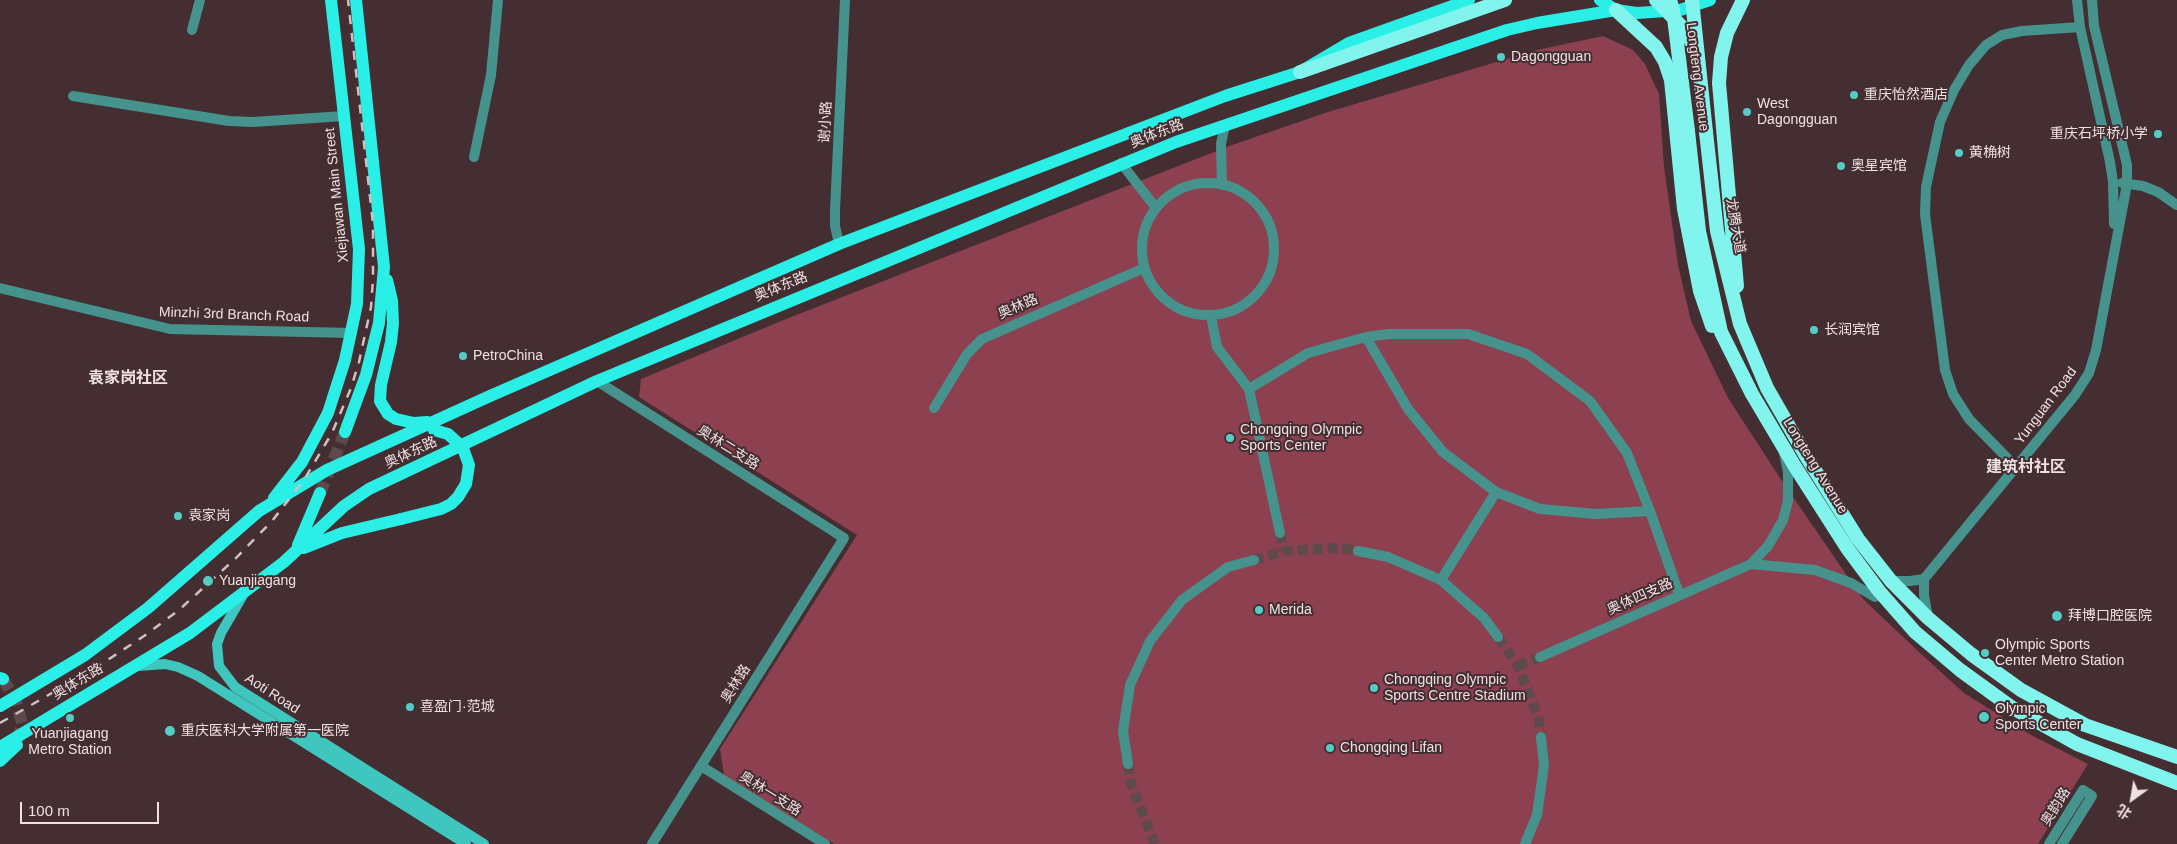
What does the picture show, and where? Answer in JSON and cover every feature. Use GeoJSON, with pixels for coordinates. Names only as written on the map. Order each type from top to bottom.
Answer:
{"type":"FeatureCollection","features":[{"type":"Feature","properties":{"kind":"highway"},"geometry":{"type":"LineString","coordinates":[[1300,72],[1505,0]]}},
{"type":"Feature","properties":{"kind":"highway"},"geometry":{"type":"LineString","coordinates":[[1656,0],[1685,30],[1698,53]]}},
{"type":"Feature","properties":{"kind":"highway","name":"Longteng Avenue"},"geometry":{"type":"LineString","coordinates":[[1670,0],[1688,131],[1699,231],[1721,332],[1752,394],[1847,548],[1879,591],[1915,632],[1960,670],[2011,707],[2077,744],[2177,783]]}},
{"type":"Feature","properties":{"kind":"highway","name":"Longteng Avenue"},"geometry":{"type":"LineString","coordinates":[[1692,0],[1706,132]]}},
{"type":"Feature","properties":{"kind":"highway"},"geometry":{"type":"LineString","coordinates":[[1740,324],[1719,83],[1721,56],[1728,33],[1743,0]]}},
{"type":"Feature","properties":{"kind":"highway"},"geometry":{"type":"LineString","coordinates":[[1616,10],[1656,47],[1665,62],[1671,80],[1684,209],[1700,291],[1715,338],[1744,400],[1840,552],[1875,597],[1915,632]]}},
{"type":"Feature","properties":{"kind":"highway","name":"龙腾大道"},"geometry":{"type":"LineString","coordinates":[[1706,132],[1717,231],[1740,324]]}},
{"type":"Feature","properties":{"kind":"highway","name":"Longteng Avenue"},"geometry":{"type":"LineString","coordinates":[[1740,324],[1767,388],[1806,456],[1858,539],[1891,580],[1928,618],[1971,654],[2021,690],[2085,725],[2177,757]]}},
{"type":"Feature","properties":{"kind":"main road","name":"Xiejiawan Main Street"},"geometry":{"type":"LineString","coordinates":[[259,511],[289,481],[316,438],[338,387],[352,333],[360,277],[359,248],[331,0]]}},
{"type":"Feature","properties":{"kind":"main road"},"geometry":{"type":"LineString","coordinates":[[295,552],[342,533],[440,509],[451,504],[466,484],[468,465],[464,451],[459,444],[435,425],[404,422],[388,414],[380,401],[381,385],[391,342],[393,324],[392,301],[384,267],[356,0]]}},
{"type":"Feature","properties":{"kind":"main road","name":"奥体东路"},"geometry":{"type":"LineString","coordinates":[[0,706],[84,655],[148,608],[259,511],[327,470],[414,431],[435,425],[840,244],[1225,96],[1300,72],[1349,43],[1469,0]]}},
{"type":"Feature","properties":{"kind":"main road"},"geometry":{"type":"LineString","coordinates":[[1600,0],[1616,10],[1637,13],[1680,10],[1710,0]]}},
{"type":"Feature","properties":{"kind":"main road","name":"奥体东路"},"geometry":{"type":"LineString","coordinates":[[25,731],[190,633],[243,595],[295,552],[344,506],[369,489],[596,381],[1121,164],[1225,126],[1507,30],[1616,10]]}},
{"type":"Feature","properties":{"kind":"main road"},"geometry":{"type":"LineString","coordinates":[[345,432],[366,375],[377,332],[384,267]]}},
{"type":"Feature","properties":{"kind":"main road"},"geometry":{"type":"LineString","coordinates":[[295,552],[320,493]]}},
{"type":"Feature","properties":{"kind":"main road","name":"Aoti Road"},"geometry":{"type":"LineString","coordinates":[[243,595],[217,644],[219,666],[234,687],[480,843]]}},
{"type":"Feature","properties":{"kind":"main road","name":"Aoti Road"},"geometry":{"type":"LineString","coordinates":[[133,667],[165,664],[178,667],[198,676],[466,844]]}},
{"type":"Feature","properties":{"kind":"main road"},"geometry":{"type":"LineString","coordinates":[[0,742],[25,731]]}},
{"type":"Feature","properties":{"kind":"main road"},"geometry":{"type":"LineString","coordinates":[[0,747],[25,731]]}},
{"type":"Feature","properties":{"kind":"main road"},"geometry":{"type":"LineString","coordinates":[[0,761],[17,745]]}},
{"type":"Feature","properties":{"kind":"street"},"geometry":{"type":"LineString","coordinates":[[192,30],[200,0]]}},
{"type":"Feature","properties":{"kind":"street"},"geometry":{"type":"LineString","coordinates":[[474,157],[491,75],[498,0]]}},
{"type":"Feature","properties":{"kind":"street","name":"谢小路"},"geometry":{"type":"LineString","coordinates":[[840,244],[835,226],[835,210],[845,0]]}},
{"type":"Feature","properties":{"kind":"street","name":"Yunguan Road"},"geometry":{"type":"LineString","coordinates":[[2077,0],[2080,27],[2113,182],[2115,245]]}},
{"type":"Feature","properties":{"kind":"street","name":"Yunguan Road"},"geometry":{"type":"LineString","coordinates":[[1924,579],[2075,395],[2089,373],[2096,350],[2126,184],[2127,165],[2094,26],[2092,0]]}},
{"type":"Feature","properties":{"kind":"street"},"geometry":{"type":"LineString","coordinates":[[2016,467],[1969,419],[1953,394],[1945,370],[1925,214],[1926,187],[1940,122],[1954,90],[1969,65],[1986,45],[2002,35],[2022,31],[2080,27]]}},
{"type":"Feature","properties":{"kind":"street"},"geometry":{"type":"LineString","coordinates":[[73,96],[229,121],[253,122],[344,116]]}},
{"type":"Feature","properties":{"kind":"street"},"geometry":{"type":"LineString","coordinates":[[1222,185],[1221,144],[1225,126]]}},
{"type":"Feature","properties":{"kind":"street"},"geometry":{"type":"LineString","coordinates":[[1121,164],[1156,208]]}},
{"type":"Feature","properties":{"kind":"street"},"geometry":{"type":"LineString","coordinates":[[2113,182],[2142,186],[2158,192],[2177,206]]}},
{"type":"Feature","properties":{"kind":"street"},"geometry":{"type":"LineString","coordinates":[[1212,183],[1234,188],[1253,200],[1267,218],[1274,239],[1274,261],[1266,282],[1252,299],[1233,311],[1211,316],[1190,313],[1170,303],[1154,288],[1144,268],[1141,247],[1145,226],[1156,208],[1171,194],[1190,185],[1212,183]]}},
{"type":"Feature","properties":{"kind":"street","name":"奥林路"},"geometry":{"type":"LineString","coordinates":[[934,408],[967,354],[982,339],[1144,268]]}},
{"type":"Feature","properties":{"kind":"street","name":"Minzhi 3rd Branch Road"},"geometry":{"type":"LineString","coordinates":[[0,288],[170,329],[352,333]]}},
{"type":"Feature","properties":{"kind":"street"},"geometry":{"type":"LineString","coordinates":[[1211,316],[1217,347],[1249,389],[1280,533]]}},
{"type":"Feature","properties":{"kind":"street"},"geometry":{"type":"LineString","coordinates":[[1249,389],[1308,353],[1366,337],[1389,334],[1468,334],[1527,354],[1590,401],[1627,453],[1650,511],[1679,594]]}},
{"type":"Feature","properties":{"kind":"street"},"geometry":{"type":"LineString","coordinates":[[1366,337],[1408,409],[1443,452],[1496,492],[1540,509],[1596,514],[1650,511]]}},
{"type":"Feature","properties":{"kind":"street","name":"奥林二支路"},"geometry":{"type":"LineString","coordinates":[[596,381],[844,538]]}},
{"type":"Feature","properties":{"kind":"street"},"geometry":{"type":"LineString","coordinates":[[1751,564],[1768,546],[1784,520],[1788,501],[1788,472],[1782,445]]}},
{"type":"Feature","properties":{"kind":"street"},"geometry":{"type":"LineString","coordinates":[[1441,580],[1496,492]]}},
{"type":"Feature","properties":{"kind":"street","name":"奥林路"},"geometry":{"type":"LineString","coordinates":[[652,844],[844,538]]}},
{"type":"Feature","properties":{"kind":"street"},"geometry":{"type":"LineString","coordinates":[[1358,551],[1388,557],[1441,580],[1484,618],[1498,637]]}},
{"type":"Feature","properties":{"kind":"street"},"geometry":{"type":"LineString","coordinates":[[1128,764],[1123,731],[1130,686],[1150,640],[1182,600],[1228,567],[1254,560]]}},
{"type":"Feature","properties":{"kind":"street"},"geometry":{"type":"LineString","coordinates":[[1751,564],[1814,570],[1851,583],[1875,597]]}},
{"type":"Feature","properties":{"kind":"street","name":"奥体四支路"},"geometry":{"type":"LineString","coordinates":[[1540,657],[1679,594],[1751,564]]}},
{"type":"Feature","properties":{"kind":"street"},"geometry":{"type":"LineString","coordinates":[[1891,580],[1910,582],[1924,579],[1924,596],[1928,618]]}},
{"type":"Feature","properties":{"kind":"street"},"geometry":{"type":"LineString","coordinates":[[1525,844],[1537,815],[1544,765],[1541,737]]}},
{"type":"Feature","properties":{"kind":"street","name":"奥林一支路"},"geometry":{"type":"LineString","coordinates":[[701,766],[825,844]]}},
{"type":"Feature","properties":{"kind":"street","name":"奥韵路"},"geometry":{"type":"LineString","coordinates":[[2049,844],[2083,790],[2092,796],[2062,844]]}},
{"type":"Feature","properties":{"kind":"shaded area","name":"Chongqing Olympic Sports Center"},"geometry":{"type":"Polygon","coordinates":[[[1603,36],[1633,50],[1645,64],[1659,94],[1664,167],[1678,265],[1691,321],[1728,398],[1780,478],[1863,599],[1919,652],[1964,693],[2031,735],[2088,764],[2038,844],[834,844],[724,775],[720,749],[857,535],[639,397],[641,379],[786,319],[1232,145],[1328,112],[1537,50],[1603,36]]]}},
{"type":"Feature","properties":{"kind":"tunnel"},"geometry":{"type":"LineString","coordinates":[[320,493],[345,432]]}},
{"type":"Feature","properties":{"kind":"tunnel"},"geometry":{"type":"LineString","coordinates":[[1280,533],[1284,551]]}},
{"type":"Feature","properties":{"kind":"tunnel"},"geometry":{"type":"LineString","coordinates":[[1254,560],[1284,551],[1338,548],[1358,551]]}},
{"type":"Feature","properties":{"kind":"tunnel"},"geometry":{"type":"LineString","coordinates":[[1498,637],[1518,666],[1539,720],[1541,737]]}},
{"type":"Feature","properties":{"kind":"tunnel"},"geometry":{"type":"LineString","coordinates":[[1518,666],[1540,657]]}},
{"type":"Feature","properties":{"kind":"tunnel"},"geometry":{"type":"LineString","coordinates":[[3,679],[15,699],[22,723],[18,742]]}},
{"type":"Feature","properties":{"kind":"tunnel"},"geometry":{"type":"LineString","coordinates":[[1128,764],[1131,784],[1155,844]]}},
{"type":"Feature","properties":{"kind":"railway"},"geometry":{"type":"LineString","coordinates":[[0,723],[97,667],[179,610],[236,558],[272,521],[304,480],[332,433],[351,388],[359,362],[371,307],[373,279],[373,224],[348,0]]}},
{"type":"Feature","properties":{"kind":"place","name":"Dagongguan"},"geometry":{"type":"Point","coordinates":[1501,57]}},
{"type":"Feature","properties":{"kind":"place","name":"重庆怡然酒店"},"geometry":{"type":"Point","coordinates":[1854,95]}},
{"type":"Feature","properties":{"kind":"place","name":"West Dagongguan"},"geometry":{"type":"Point","coordinates":[1747,112]}},
{"type":"Feature","properties":{"kind":"place","name":"重庆石坪桥小学"},"geometry":{"type":"Point","coordinates":[2158,134]}},
{"type":"Feature","properties":{"kind":"place","name":"黄桷树"},"geometry":{"type":"Point","coordinates":[1959,153]}},
{"type":"Feature","properties":{"kind":"place","name":"奥星宾馆"},"geometry":{"type":"Point","coordinates":[1841,166]}},
{"type":"Feature","properties":{"kind":"place","name":"长润宾馆"},"geometry":{"type":"Point","coordinates":[1814,330]}},
{"type":"Feature","properties":{"kind":"place","name":"PetroChina"},"geometry":{"type":"Point","coordinates":[463,356]}},
{"type":"Feature","properties":{"kind":"place","name":"Chongqing Olympic Sports Center"},"geometry":{"type":"Point","coordinates":[1230,438]}},
{"type":"Feature","properties":{"kind":"place","name":"袁家岗"},"geometry":{"type":"Point","coordinates":[178,516]}},
{"type":"Feature","properties":{"kind":"place","name":"Yuanjiagang"},"geometry":{"type":"Point","coordinates":[208,581]}},
{"type":"Feature","properties":{"kind":"place","name":"Merida"},"geometry":{"type":"Point","coordinates":[1259,610]}},
{"type":"Feature","properties":{"kind":"place","name":"拜博口腔医院"},"geometry":{"type":"Point","coordinates":[2057,616]}},
{"type":"Feature","properties":{"kind":"place","name":"Olympic Sports Center Metro Station"},"geometry":{"type":"Point","coordinates":[1985,653]}},
{"type":"Feature","properties":{"kind":"place","name":"Chongqing Olympic Sports Centre Stadium"},"geometry":{"type":"Point","coordinates":[1374,688]}},
{"type":"Feature","properties":{"kind":"place","name":"喜盈门·范城"},"geometry":{"type":"Point","coordinates":[410,707]}},
{"type":"Feature","properties":{"kind":"place","name":"Olympic Sports Center"},"geometry":{"type":"Point","coordinates":[1984,717]}},
{"type":"Feature","properties":{"kind":"place","name":"Yuanjiagang Metro Station"},"geometry":{"type":"Point","coordinates":[70,718]}},
{"type":"Feature","properties":{"kind":"place","name":"重庆医科大学附属第一医院"},"geometry":{"type":"Point","coordinates":[170,731]}},
{"type":"Feature","properties":{"kind":"place","name":"Chongqing Lifan"},"geometry":{"type":"Point","coordinates":[1330,748]}},
{"type":"Feature","properties":{"kind":"district","name":"袁家岗社区"},"geometry":{"type":"Point","coordinates":[128,379]}},
{"type":"Feature","properties":{"kind":"district","name":"建筑村社区"},"geometry":{"type":"Point","coordinates":[2026,468]}}]}
